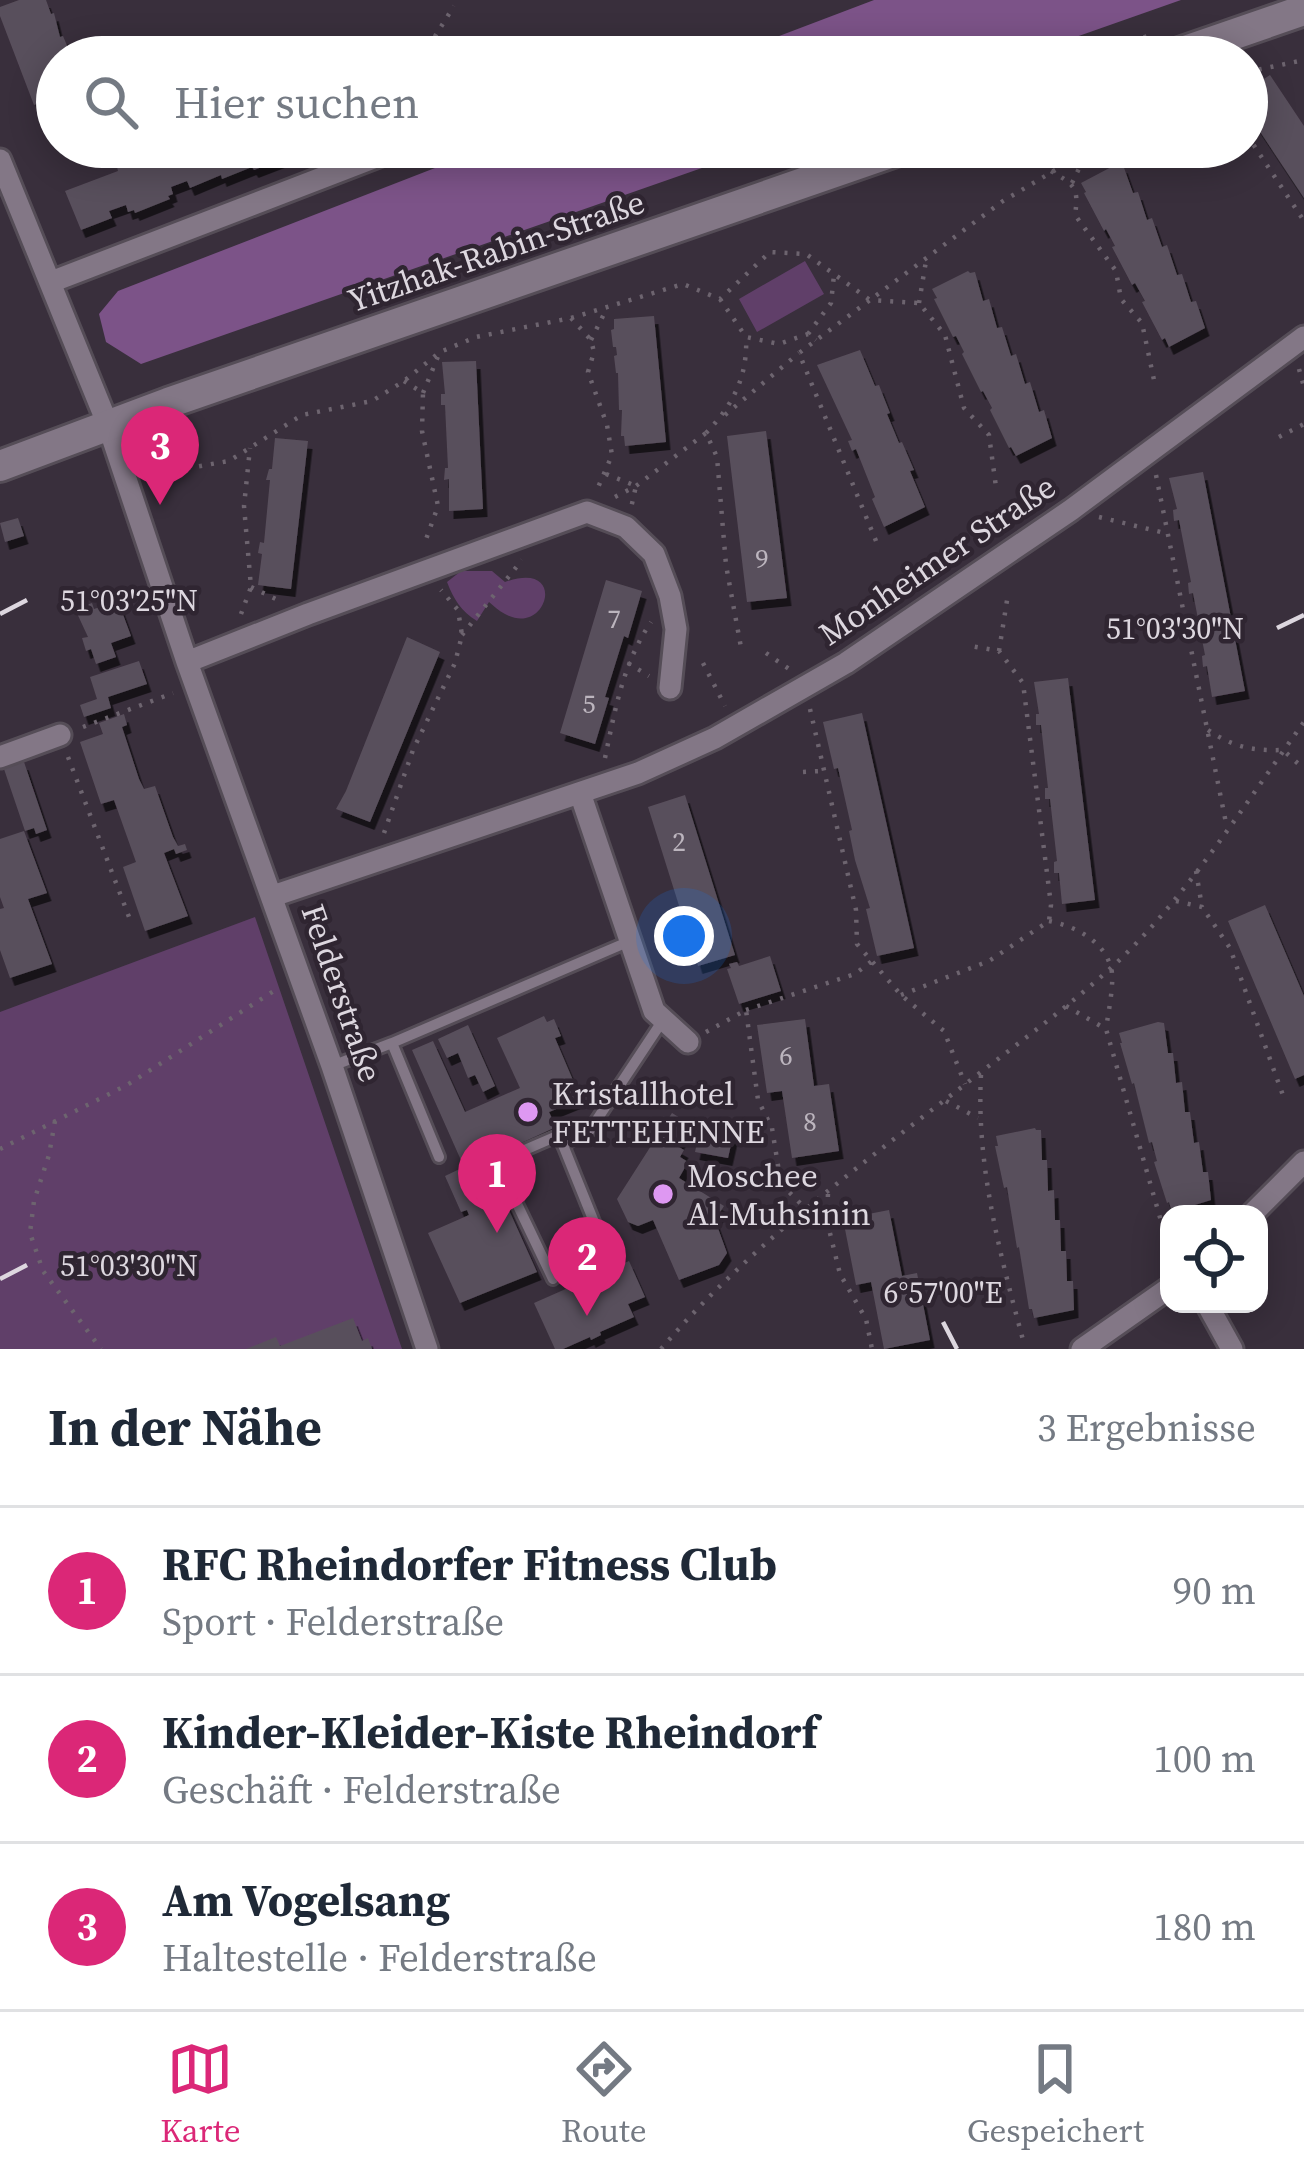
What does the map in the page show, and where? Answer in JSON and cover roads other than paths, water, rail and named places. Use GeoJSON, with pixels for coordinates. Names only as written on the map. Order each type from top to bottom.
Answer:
{"type":"FeatureCollection","features":[{"type":"Feature","properties":{"kind":"main road"},"geometry":{"type":"LineString","coordinates":[[1229,36],[1304,10]]}},
{"type":"Feature","properties":{"kind":"main road","name":"Yitzhak-Rabin-Straße"},"geometry":{"type":"LineString","coordinates":[[0,466],[168,403],[847,168]]}},
{"type":"Feature","properties":{"kind":"street","name":"Felderstraße"},"geometry":{"type":"LineString","coordinates":[[0,160],[108,425],[427,1349]]}},
{"type":"Feature","properties":{"kind":"street"},"geometry":{"type":"LineString","coordinates":[[51,281],[347,168]]}},
{"type":"Feature","properties":{"kind":"street","name":"Monheimer Straße"},"geometry":{"type":"LineString","coordinates":[[273,896],[638,773],[736,726],[882,638],[1150,452],[1304,337]]}},
{"type":"Feature","properties":{"kind":"street"},"geometry":{"type":"LineString","coordinates":[[187,662],[586,512],[626,527],[654,554],[676,629],[670,688]]}},
{"type":"Feature","properties":{"kind":"street"},"geometry":{"type":"LineString","coordinates":[[0,757],[60,735]]}},
{"type":"Feature","properties":{"kind":"street"},"geometry":{"type":"LineString","coordinates":[[589,790],[654,1011],[688,1042]]}},
{"type":"Feature","properties":{"kind":"street"},"geometry":{"type":"LineString","coordinates":[[1261,1205],[1304,1162]]}},
{"type":"Feature","properties":{"kind":"street"},"geometry":{"type":"LineString","coordinates":[[1082,1349],[1160,1294]]}},
{"type":"Feature","properties":{"kind":"street"},"geometry":{"type":"LineString","coordinates":[[1212,1313],[1232,1349]]}},
{"type":"Feature","properties":{"kind":"lane"},"geometry":{"type":"LineString","coordinates":[[332,1066],[630,940]]}},
{"type":"Feature","properties":{"kind":"lane"},"geometry":{"type":"LineString","coordinates":[[562,1145],[590,1130],[663,1020]]}},
{"type":"Feature","properties":{"kind":"lane"},"geometry":{"type":"LineString","coordinates":[[392,1043],[439,1157]]}},
{"type":"Feature","properties":{"kind":"lane"},"geometry":{"type":"LineString","coordinates":[[553,1279],[497,1162],[557,1136],[607,1254]]}},
{"type":"Feature","properties":{"kind":"place","name":"Am Vogelsang"},"geometry":{"type":"Point","coordinates":[160,505]}},
{"type":"Feature","properties":{"kind":"place","name":"Kristallhotel FETTEHENNE"},"geometry":{"type":"Point","coordinates":[528,1112]}},
{"type":"Feature","properties":{"kind":"place","name":"Moschee Al-Muhsinin"},"geometry":{"type":"Point","coordinates":[663,1194]}},
{"type":"Feature","properties":{"kind":"place","name":"RFC Rheindorfer Fitness Club"},"geometry":{"type":"Point","coordinates":[497,1233]}},
{"type":"Feature","properties":{"kind":"place","name":"Kinder-Kleider-Kiste Rheindorf"},"geometry":{"type":"Point","coordinates":[587,1316]}}]}
